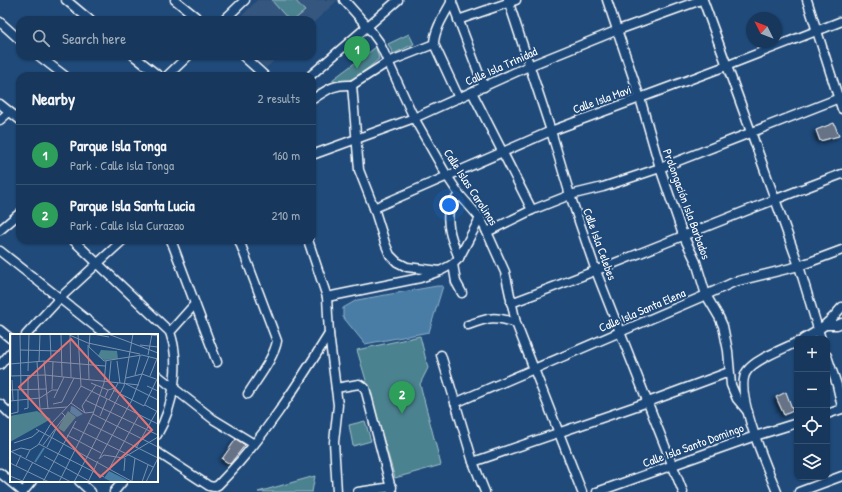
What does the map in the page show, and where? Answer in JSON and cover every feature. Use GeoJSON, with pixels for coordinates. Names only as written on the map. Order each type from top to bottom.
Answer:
{"type":"FeatureCollection","features":[{"type":"Feature","properties":{"kind":"street"},"geometry":{"type":"LineString","coordinates":[[66,0],[85,16]]}},
{"type":"Feature","properties":{"kind":"street"},"geometry":{"type":"LineString","coordinates":[[175,0],[195,16]]}},
{"type":"Feature","properties":{"kind":"street"},"geometry":{"type":"LineString","coordinates":[[228,16],[245,0]]}},
{"type":"Feature","properties":{"kind":"street","name":"Calle Islas Carolinas"},"geometry":{"type":"LineString","coordinates":[[344,0],[368,26],[379,42],[414,118],[447,176],[459,194],[480,218],[487,232],[505,272],[516,323],[582,492]]}},
{"type":"Feature","properties":{"kind":"street"},"geometry":{"type":"LineString","coordinates":[[315,72],[396,0]]}},
{"type":"Feature","properties":{"kind":"street","name":"Prolongación Isla Barbados"},"geometry":{"type":"LineString","coordinates":[[607,0],[640,98],[660,168],[683,235],[696,262],[706,295],[723,326],[733,392],[748,412]]}},
{"type":"Feature","properties":{"kind":"street"},"geometry":{"type":"LineString","coordinates":[[702,0],[799,266],[820,335]]}},
{"type":"Feature","properties":{"kind":"street","name":"Calle Isla Trinidad"},"geometry":{"type":"LineString","coordinates":[[316,154],[414,118],[529,66],[618,30],[702,0]]}},
{"type":"Feature","properties":{"kind":"street"},"geometry":{"type":"LineString","coordinates":[[807,0],[816,31],[840,98],[842,109]]}},
{"type":"Feature","properties":{"kind":"street"},"geometry":{"type":"LineString","coordinates":[[452,1],[484,87]]}},
{"type":"Feature","properties":{"kind":"street"},"geometry":{"type":"LineString","coordinates":[[452,1],[436,32],[434,44],[459,98]]}},
{"type":"Feature","properties":{"kind":"street"},"geometry":{"type":"LineString","coordinates":[[458,20],[511,1]]}},
{"type":"Feature","properties":{"kind":"street","name":"Calle Isla Celebes"},"geometry":{"type":"LineString","coordinates":[[511,1],[529,66],[596,271],[682,492]]}},
{"type":"Feature","properties":{"kind":"street","name":"Calle Isla Mavi"},"geometry":{"type":"LineString","coordinates":[[374,208],[551,131],[842,21]]}},
{"type":"Feature","properties":{"kind":"street"},"geometry":{"type":"LineString","coordinates":[[0,22],[16,36]]}},
{"type":"Feature","properties":{"kind":"street"},"geometry":{"type":"LineString","coordinates":[[316,97],[333,86],[343,84],[352,85],[388,62],[434,44]]}},
{"type":"Feature","properties":{"kind":"street"},"geometry":{"type":"LineString","coordinates":[[44,60],[60,72]]}},
{"type":"Feature","properties":{"kind":"street"},"geometry":{"type":"LineString","coordinates":[[139,60],[154,72]]}},
{"type":"Feature","properties":{"kind":"street"},"geometry":{"type":"LineString","coordinates":[[171,72],[184,60]]}},
{"type":"Feature","properties":{"kind":"street"},"geometry":{"type":"LineString","coordinates":[[247,60],[261,72]]}},
{"type":"Feature","properties":{"kind":"street"},"geometry":{"type":"LineString","coordinates":[[352,85],[359,170],[390,255],[397,262],[407,267],[440,271]]}},
{"type":"Feature","properties":{"kind":"street"},"geometry":{"type":"LineString","coordinates":[[472,92],[532,210]]}},
{"type":"Feature","properties":{"kind":"street"},"geometry":{"type":"LineString","coordinates":[[487,232],[532,210],[570,195],[604,187],[660,168],[840,98]]}},
{"type":"Feature","properties":{"kind":"street"},"geometry":{"type":"LineString","coordinates":[[0,104],[16,117]]}},
{"type":"Feature","properties":{"kind":"street"},"geometry":{"type":"LineString","coordinates":[[0,120],[9,112]]}},
{"type":"Feature","properties":{"kind":"street"},"geometry":{"type":"LineString","coordinates":[[511,303],[842,174]]}},
{"type":"Feature","properties":{"kind":"street"},"geometry":{"type":"LineString","coordinates":[[459,194],[450,209],[449,224],[456,261],[456,282],[462,293]]}},
{"type":"Feature","properties":{"kind":"street"},"geometry":{"type":"LineString","coordinates":[[0,230],[16,216]]}},
{"type":"Feature","properties":{"kind":"street"},"geometry":{"type":"LineString","coordinates":[[327,298],[420,278],[440,271],[456,261],[480,218]]}},
{"type":"Feature","properties":{"kind":"street"},"geometry":{"type":"LineString","coordinates":[[77,244],[170,332],[175,345],[176,373],[174,388],[166,415],[158,433]]}},
{"type":"Feature","properties":{"kind":"street"},"geometry":{"type":"LineString","coordinates":[[27,334],[60,298],[119,244]]}},
{"type":"Feature","properties":{"kind":"street"},"geometry":{"type":"LineString","coordinates":[[172,244],[218,362]]}},
{"type":"Feature","properties":{"kind":"street"},"geometry":{"type":"LineString","coordinates":[[241,244],[277,341],[276,347],[248,394]]}},
{"type":"Feature","properties":{"kind":"street"},"geometry":{"type":"LineString","coordinates":[[309,244],[327,298],[329,334],[338,411],[334,442],[337,492]]}},
{"type":"Feature","properties":{"kind":"street","name":"Calle Isla Santa Elena"},"geometry":{"type":"LineString","coordinates":[[454,403],[734,282],[799,266],[842,250]]}},
{"type":"Feature","properties":{"kind":"street"},"geometry":{"type":"LineString","coordinates":[[0,251],[105,334]]}},
{"type":"Feature","properties":{"kind":"street"},"geometry":{"type":"LineString","coordinates":[[170,332],[195,304]]}},
{"type":"Feature","properties":{"kind":"street"},"geometry":{"type":"LineString","coordinates":[[820,335],[826,325],[842,307]]}},
{"type":"Feature","properties":{"kind":"street"},"geometry":{"type":"LineString","coordinates":[[468,325],[492,318],[500,318],[516,323]]}},
{"type":"Feature","properties":{"kind":"street"},"geometry":{"type":"LineString","coordinates":[[826,325],[837,325],[842,323]]}},
{"type":"Feature","properties":{"kind":"street"},"geometry":{"type":"LineString","coordinates":[[0,330],[10,338]]}},
{"type":"Feature","properties":{"kind":"street"},"geometry":{"type":"LineString","coordinates":[[158,453],[209,486],[214,487],[222,482],[254,444],[329,334]]}},
{"type":"Feature","properties":{"kind":"street"},"geometry":{"type":"LineString","coordinates":[[777,492],[755,436],[742,387],[744,375],[751,366],[756,362],[794,343]]}},
{"type":"Feature","properties":{"kind":"street"},"geometry":{"type":"LineString","coordinates":[[0,365],[10,353]]}},
{"type":"Feature","properties":{"kind":"street"},"geometry":{"type":"LineString","coordinates":[[441,355],[454,403],[484,492]]}},
{"type":"Feature","properties":{"kind":"street"},"geometry":{"type":"LineString","coordinates":[[830,365],[837,385],[842,408],[830,413]]}},
{"type":"Feature","properties":{"kind":"street"},"geometry":{"type":"LineString","coordinates":[[473,462],[648,402],[729,372]]}},
{"type":"Feature","properties":{"kind":"street"},"geometry":{"type":"LineString","coordinates":[[158,376],[214,419],[254,444]]}},
{"type":"Feature","properties":{"kind":"street"},"geometry":{"type":"LineString","coordinates":[[336,388],[359,384],[365,388],[392,490],[358,492]]}},
{"type":"Feature","properties":{"kind":"street"},"geometry":{"type":"LineString","coordinates":[[0,404],[10,414]]}},
{"type":"Feature","properties":{"kind":"street","name":"Calle Isla Santo Domingo"},"geometry":{"type":"LineString","coordinates":[[597,492],[672,464],[794,424]]}},
{"type":"Feature","properties":{"kind":"street"},"geometry":{"type":"LineString","coordinates":[[0,472],[10,481]]}},
{"type":"Feature","properties":{"kind":"street"},"geometry":{"type":"LineString","coordinates":[[799,492],[842,476]]}},
{"type":"Feature","properties":{"kind":"street"},"geometry":{"type":"LineString","coordinates":[[12,482],[23,492],[31,482]]}},
{"type":"Feature","properties":{"kind":"street"},"geometry":{"type":"LineString","coordinates":[[80,482],[91,492]]}},
{"type":"Feature","properties":{"kind":"street"},"geometry":{"type":"LineString","coordinates":[[114,492],[122,482]]}},
{"type":"Feature","properties":{"kind":"shaded area"},"geometry":{"type":"Polygon","coordinates":[[[257,0],[338,0],[316,20],[316,16],[242,16],[257,0]]]}},
{"type":"Feature","properties":{"kind":"shaded area"},"geometry":{"type":"Polygon","coordinates":[[[257,60],[275,60],[266,68],[257,60]]]}},
{"type":"Feature","properties":{"kind":"shaded area"},"geometry":{"type":"Polygon","coordinates":[[[443,286],[429,332],[365,344],[343,317],[343,308],[357,300],[443,286]]]}},
{"type":"Feature","properties":{"kind":"green space"},"geometry":{"type":"Polygon","coordinates":[[[295,0],[305,11],[299,16],[285,16],[272,1],[295,0]]]}},
{"type":"Feature","properties":{"kind":"green space"},"geometry":{"type":"Polygon","coordinates":[[[409,34],[414,44],[393,54],[388,44],[409,34]]]}},
{"type":"Feature","properties":{"kind":"green space"},"geometry":{"type":"Polygon","coordinates":[[[376,47],[379,59],[350,83],[332,80],[376,47]]]}},
{"type":"Feature","properties":{"kind":"green space"},"geometry":{"type":"Polygon","coordinates":[[[420,336],[428,368],[420,384],[441,465],[395,478],[357,350],[420,336]]]}},
{"type":"Feature","properties":{"kind":"green space"},"geometry":{"type":"Polygon","coordinates":[[[365,421],[371,441],[353,446],[349,425],[365,421]]]}},
{"type":"Feature","properties":{"kind":"green space"},"geometry":{"type":"Polygon","coordinates":[[[315,476],[312,492],[258,492],[315,476]]]}},
{"type":"Feature","properties":{"kind":"building"},"geometry":{"type":"Polygon","coordinates":[[[834,123],[839,136],[820,141],[816,130],[834,123]]]}},
{"type":"Feature","properties":{"kind":"building"},"geometry":{"type":"Polygon","coordinates":[[[786,392],[793,411],[784,415],[776,397],[786,392]]]}},
{"type":"Feature","properties":{"kind":"building"},"geometry":{"type":"Polygon","coordinates":[[[236,439],[245,445],[230,464],[222,459],[236,439]]]}},
{"type":"Feature","properties":{"kind":"place","name":"Parque Isla Tonga"},"geometry":{"type":"Point","coordinates":[357,69]}},
{"type":"Feature","properties":{"kind":"place","name":"Parque Isla Santa Lucia"},"geometry":{"type":"Point","coordinates":[402,414]}}]}
